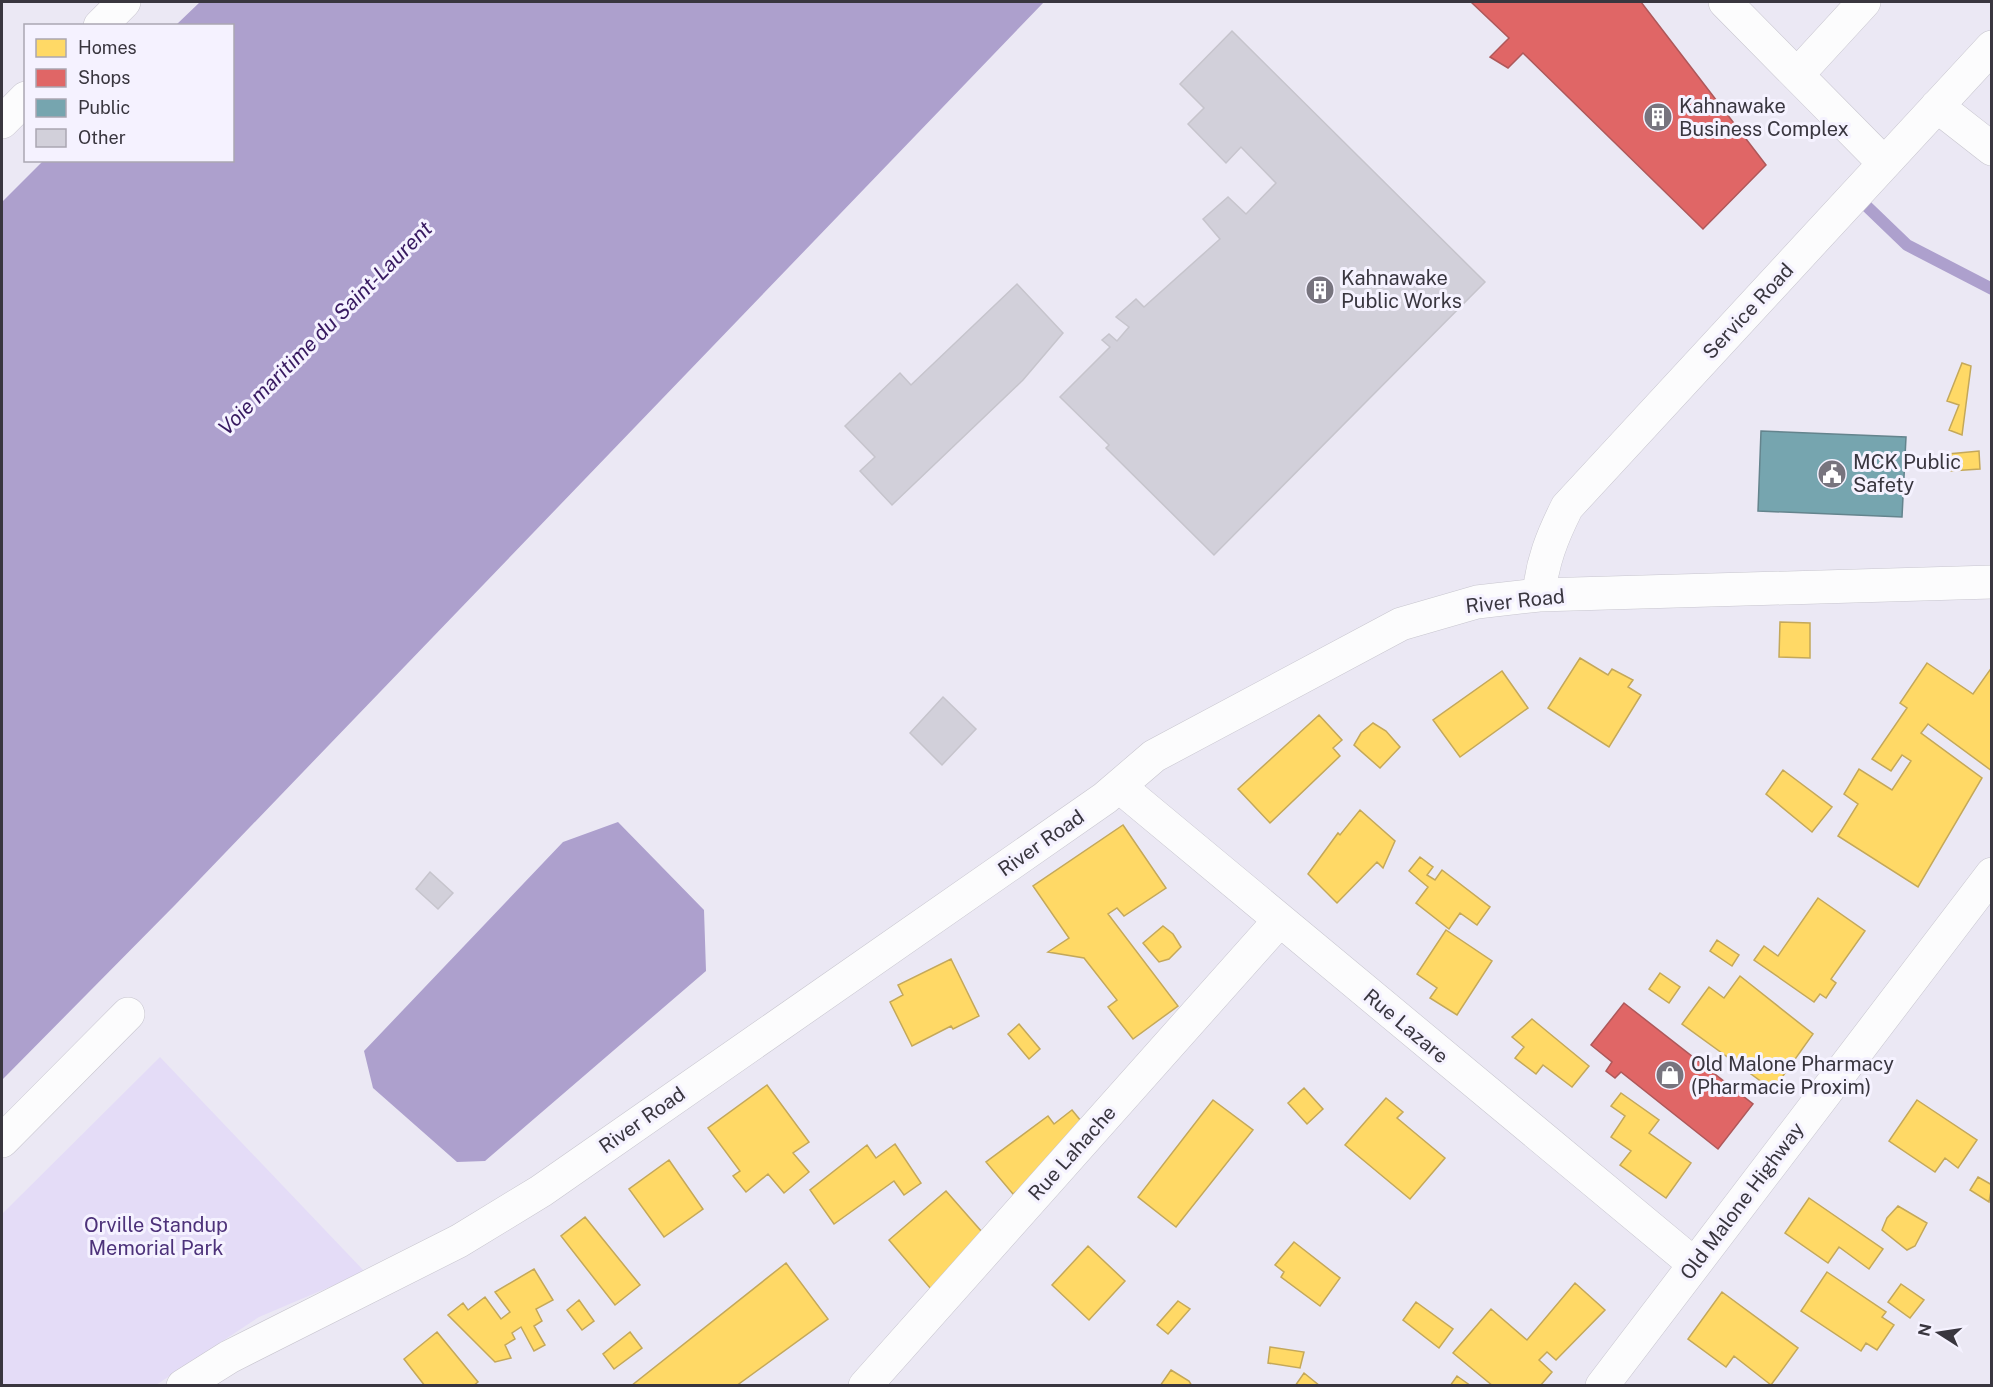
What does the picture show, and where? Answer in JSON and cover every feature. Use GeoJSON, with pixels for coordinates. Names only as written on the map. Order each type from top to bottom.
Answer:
{"type":"FeatureCollection","features":[{"type":"Feature","properties":{"kind":"street"},"geometry":{"type":"LineString","coordinates":[[102,24],[124,2]]}},
{"type":"Feature","properties":{"kind":"street"},"geometry":{"type":"LineString","coordinates":[[1725,2],[1884,163]]}},
{"type":"Feature","properties":{"kind":"street"},"geometry":{"type":"LineString","coordinates":[[1797,75],[1864,2]]}},
{"type":"Feature","properties":{"kind":"street","name":"Service Road"},"geometry":{"type":"LineString","coordinates":[[1539,595],[1548,544],[1567,507],[1992,47]]}},
{"type":"Feature","properties":{"kind":"street"},"geometry":{"type":"LineString","coordinates":[[2,122],[24,100]]}},
{"type":"Feature","properties":{"kind":"street"},"geometry":{"type":"LineString","coordinates":[[1937,106],[1992,149]]}},
{"type":"Feature","properties":{"kind":"street","name":"River Road"},"geometry":{"type":"LineString","coordinates":[[183,1386],[229,1357],[459,1241],[540,1191],[1120,787],[1154,756],[1401,624],[1477,602],[1539,595],[1992,582]]}},
{"type":"Feature","properties":{"kind":"street","name":"Rue Lazare"},"geometry":{"type":"LineString","coordinates":[[1120,787],[1278,921],[1694,1264]]}},
{"type":"Feature","properties":{"kind":"street","name":"Old Malone Highway"},"geometry":{"type":"LineString","coordinates":[[1602,1386],[1992,874]]}},
{"type":"Feature","properties":{"kind":"street","name":"Rue Lahache"},"geometry":{"type":"LineString","coordinates":[[865,1386],[1278,921]]}},
{"type":"Feature","properties":{"kind":"street"},"geometry":{"type":"LineString","coordinates":[[2,1140],[128,1014]]}},
{"type":"Feature","properties":{"kind":"green space","name":"Orville Standup Memorial Park"},"geometry":{"type":"Polygon","coordinates":[[[160,1057],[365,1272],[259,1317],[156,1385],[2,1386],[2,1214],[160,1057]]]}},
{"type":"Feature","properties":{"kind":"water","name":"Voie maritime du Saint-Laurent"},"geometry":{"type":"Polygon","coordinates":[[[200,2],[1044,2],[175,905],[2,1080],[2,202],[42,162],[234,162],[234,24],[177,24],[200,2]]]}},
{"type":"Feature","properties":{"kind":"water"},"geometry":{"type":"Polygon","coordinates":[[[618,822],[704,910],[706,971],[485,1161],[457,1162],[373,1088],[364,1051],[563,842],[618,822]]]}},
{"type":"Feature","properties":{"kind":"building: Homes"},"geometry":{"type":"Polygon","coordinates":[[[1962,363],[1971,366],[1962,435],[1949,430],[1959,405],[1947,401],[1962,363]]]}},
{"type":"Feature","properties":{"kind":"building: Homes"},"geometry":{"type":"Polygon","coordinates":[[[1979,451],[1980,469],[1950,471],[1948,454],[1979,451]]]}},
{"type":"Feature","properties":{"kind":"building: Homes"},"geometry":{"type":"Polygon","coordinates":[[[1780,622],[1810,623],[1810,658],[1779,657],[1780,622]]]}},
{"type":"Feature","properties":{"kind":"building: Homes"},"geometry":{"type":"Polygon","coordinates":[[[1580,658],[1608,675],[1612,669],[1633,680],[1628,687],[1641,695],[1609,747],[1548,708],[1580,658]]]}},
{"type":"Feature","properties":{"kind":"building: Homes"},"geometry":{"type":"Polygon","coordinates":[[[1927,663],[1973,694],[1992,667],[1992,771],[1928,724],[1921,733],[1982,778],[1918,887],[1838,836],[1858,804],[1844,794],[1859,769],[1892,790],[1911,761],[1902,755],[1891,771],[1872,759],[1907,708],[1900,703],[1927,663]]]}},
{"type":"Feature","properties":{"kind":"building: Homes"},"geometry":{"type":"Polygon","coordinates":[[[1502,671],[1528,708],[1460,757],[1433,720],[1502,671]]]}},
{"type":"Feature","properties":{"kind":"building: Homes"},"geometry":{"type":"Polygon","coordinates":[[[1319,715],[1342,740],[1333,748],[1340,756],[1270,823],[1238,789],[1319,715]]]}},
{"type":"Feature","properties":{"kind":"building: Homes"},"geometry":{"type":"Polygon","coordinates":[[[1373,723],[1386,731],[1400,747],[1380,768],[1354,745],[1361,733],[1373,723]]]}},
{"type":"Feature","properties":{"kind":"building: Homes"},"geometry":{"type":"Polygon","coordinates":[[[1783,770],[1832,807],[1812,832],[1766,794],[1783,770]]]}},
{"type":"Feature","properties":{"kind":"building: Homes"},"geometry":{"type":"Polygon","coordinates":[[[1360,810],[1395,841],[1383,868],[1377,862],[1337,903],[1308,874],[1338,833],[1340,835],[1360,810]]]}},
{"type":"Feature","properties":{"kind":"building: Homes"},"geometry":{"type":"Polygon","coordinates":[[[1123,825],[1166,888],[1124,916],[1117,908],[1108,914],[1178,1006],[1133,1039],[1108,1007],[1117,1000],[1084,958],[1048,952],[1069,938],[1033,886],[1123,825]]]}},
{"type":"Feature","properties":{"kind":"building: Homes"},"geometry":{"type":"Polygon","coordinates":[[[1420,857],[1433,867],[1427,875],[1435,880],[1442,870],[1490,907],[1477,925],[1460,913],[1449,929],[1416,903],[1428,887],[1409,871],[1420,857]]]}},
{"type":"Feature","properties":{"kind":"building: Homes"},"geometry":{"type":"Polygon","coordinates":[[[1818,898],[1865,931],[1831,979],[1836,983],[1826,998],[1820,994],[1814,1002],[1754,960],[1764,946],[1778,956],[1818,898]]]}},
{"type":"Feature","properties":{"kind":"building: Homes"},"geometry":{"type":"Polygon","coordinates":[[[1163,926],[1173,934],[1181,947],[1169,959],[1159,962],[1143,943],[1163,926]]]}},
{"type":"Feature","properties":{"kind":"building: Homes"},"geometry":{"type":"Polygon","coordinates":[[[1446,930],[1492,961],[1457,1015],[1430,998],[1437,988],[1417,974],[1446,930]]]}},
{"type":"Feature","properties":{"kind":"building: Homes"},"geometry":{"type":"Polygon","coordinates":[[[1717,940],[1739,955],[1732,966],[1710,951],[1717,940]]]}},
{"type":"Feature","properties":{"kind":"building: Homes"},"geometry":{"type":"Polygon","coordinates":[[[951,959],[979,1016],[953,1029],[951,1026],[912,1046],[890,1002],[903,995],[898,985],[951,959]]]}},
{"type":"Feature","properties":{"kind":"building: Homes"},"geometry":{"type":"Polygon","coordinates":[[[1660,973],[1680,987],[1669,1003],[1649,989],[1660,973]]]}},
{"type":"Feature","properties":{"kind":"building: Homes"},"geometry":{"type":"Polygon","coordinates":[[[1740,976],[1813,1034],[1773,1090],[1682,1024],[1709,987],[1724,998],[1740,976]]]}},
{"type":"Feature","properties":{"kind":"building: Homes"},"geometry":{"type":"Polygon","coordinates":[[[1532,1019],[1589,1066],[1572,1087],[1543,1065],[1536,1074],[1515,1058],[1524,1047],[1512,1037],[1532,1019]]]}},
{"type":"Feature","properties":{"kind":"building: Homes"},"geometry":{"type":"Polygon","coordinates":[[[1019,1024],[1040,1049],[1029,1059],[1008,1034],[1019,1024]]]}},
{"type":"Feature","properties":{"kind":"building: Homes"},"geometry":{"type":"Polygon","coordinates":[[[767,1085],[809,1142],[793,1153],[809,1172],[784,1193],[768,1174],[746,1192],[733,1176],[740,1171],[708,1128],[767,1085]]]}},
{"type":"Feature","properties":{"kind":"building: Homes"},"geometry":{"type":"Polygon","coordinates":[[[1304,1088],[1323,1109],[1307,1124],[1288,1103],[1304,1088]]]}},
{"type":"Feature","properties":{"kind":"building: Homes"},"geometry":{"type":"Polygon","coordinates":[[[1621,1093],[1659,1120],[1649,1133],[1691,1163],[1666,1198],[1620,1165],[1631,1151],[1611,1137],[1625,1116],[1611,1106],[1621,1093]]]}},
{"type":"Feature","properties":{"kind":"building: Homes"},"geometry":{"type":"Polygon","coordinates":[[[1386,1098],[1403,1112],[1397,1118],[1445,1158],[1410,1199],[1345,1145],[1386,1098]]]}},
{"type":"Feature","properties":{"kind":"building: Homes"},"geometry":{"type":"Polygon","coordinates":[[[1213,1100],[1253,1130],[1176,1227],[1138,1197],[1213,1100]]]}},
{"type":"Feature","properties":{"kind":"building: Homes"},"geometry":{"type":"Polygon","coordinates":[[[1917,1100],[1977,1140],[1958,1168],[1945,1158],[1935,1172],[1889,1141],[1917,1100]]]}},
{"type":"Feature","properties":{"kind":"building: Homes"},"geometry":{"type":"Polygon","coordinates":[[[1072,1110],[1090,1132],[1013,1194],[986,1162],[1048,1116],[1054,1124],[1072,1110]]]}},
{"type":"Feature","properties":{"kind":"building: Homes"},"geometry":{"type":"Polygon","coordinates":[[[895,1144],[921,1183],[904,1195],[894,1181],[834,1224],[810,1190],[867,1145],[876,1158],[895,1144]]]}},
{"type":"Feature","properties":{"kind":"building: Homes"},"geometry":{"type":"Polygon","coordinates":[[[669,1160],[703,1209],[664,1237],[629,1189],[669,1160]]]}},
{"type":"Feature","properties":{"kind":"building: Homes"},"geometry":{"type":"Polygon","coordinates":[[[1978,1177],[1992,1185],[1989,1202],[1970,1190],[1978,1177]]]}},
{"type":"Feature","properties":{"kind":"building: Homes"},"geometry":{"type":"Polygon","coordinates":[[[946,1191],[989,1240],[931,1289],[889,1240],[946,1191]]]}},
{"type":"Feature","properties":{"kind":"building: Homes"},"geometry":{"type":"Polygon","coordinates":[[[1809,1198],[1883,1249],[1869,1269],[1839,1247],[1828,1263],[1785,1233],[1809,1198]]]}},
{"type":"Feature","properties":{"kind":"building: Homes"},"geometry":{"type":"Polygon","coordinates":[[[1898,1206],[1927,1223],[1915,1246],[1907,1250],[1882,1230],[1887,1218],[1898,1206]]]}},
{"type":"Feature","properties":{"kind":"building: Homes"},"geometry":{"type":"Polygon","coordinates":[[[585,1217],[640,1285],[615,1305],[561,1236],[585,1217]]]}},
{"type":"Feature","properties":{"kind":"building: Homes"},"geometry":{"type":"Polygon","coordinates":[[[1294,1242],[1340,1278],[1320,1306],[1281,1277],[1284,1272],[1275,1265],[1294,1242]]]}},
{"type":"Feature","properties":{"kind":"building: Homes"},"geometry":{"type":"Polygon","coordinates":[[[1088,1246],[1125,1281],[1089,1320],[1052,1285],[1088,1246]]]}},
{"type":"Feature","properties":{"kind":"building: Homes"},"geometry":{"type":"Polygon","coordinates":[[[786,1263],[828,1319],[736,1386],[631,1386],[786,1263]]]}},
{"type":"Feature","properties":{"kind":"building: Homes"},"geometry":{"type":"Polygon","coordinates":[[[534,1269],[553,1300],[536,1309],[542,1321],[534,1326],[545,1345],[534,1351],[521,1327],[512,1333],[515,1339],[505,1345],[511,1358],[495,1362],[448,1315],[463,1303],[468,1310],[485,1297],[501,1319],[510,1312],[495,1292],[534,1269]]]}},
{"type":"Feature","properties":{"kind":"building: Homes"},"geometry":{"type":"Polygon","coordinates":[[[1827,1272],[1886,1312],[1882,1317],[1894,1325],[1877,1350],[1866,1343],[1861,1351],[1801,1311],[1827,1272]]]}},
{"type":"Feature","properties":{"kind":"building: Homes"},"geometry":{"type":"Polygon","coordinates":[[[1575,1283],[1605,1310],[1556,1360],[1547,1352],[1539,1360],[1552,1372],[1540,1386],[1493,1386],[1453,1353],[1491,1309],[1527,1340],[1575,1283]]]}},
{"type":"Feature","properties":{"kind":"building: Homes"},"geometry":{"type":"Polygon","coordinates":[[[1901,1284],[1924,1300],[1910,1318],[1888,1302],[1901,1284]]]}},
{"type":"Feature","properties":{"kind":"building: Homes"},"geometry":{"type":"Polygon","coordinates":[[[1722,1292],[1798,1348],[1771,1385],[1734,1356],[1726,1367],[1688,1339],[1722,1292]]]}},
{"type":"Feature","properties":{"kind":"building: Homes"},"geometry":{"type":"Polygon","coordinates":[[[579,1300],[594,1321],[582,1330],[567,1310],[579,1300]]]}},
{"type":"Feature","properties":{"kind":"building: Homes"},"geometry":{"type":"Polygon","coordinates":[[[1178,1301],[1190,1309],[1168,1334],[1157,1325],[1178,1301]]]}},
{"type":"Feature","properties":{"kind":"building: Homes"},"geometry":{"type":"Polygon","coordinates":[[[1416,1302],[1453,1329],[1439,1348],[1403,1320],[1416,1302]]]}},
{"type":"Feature","properties":{"kind":"building: Homes"},"geometry":{"type":"Polygon","coordinates":[[[437,1332],[478,1382],[473,1386],[425,1386],[404,1359],[437,1332]]]}},
{"type":"Feature","properties":{"kind":"building: Homes"},"geometry":{"type":"Polygon","coordinates":[[[630,1332],[642,1348],[614,1369],[603,1354],[630,1332]]]}},
{"type":"Feature","properties":{"kind":"building: Homes"},"geometry":{"type":"Polygon","coordinates":[[[1270,1347],[1304,1352],[1300,1368],[1268,1363],[1270,1347]]]}},
{"type":"Feature","properties":{"kind":"building: Homes"},"geometry":{"type":"Polygon","coordinates":[[[1171,1370],[1189,1381],[1192,1386],[1160,1386],[1171,1370]]]}},
{"type":"Feature","properties":{"kind":"building: Homes"},"geometry":{"type":"Polygon","coordinates":[[[1304,1373],[1320,1386],[1295,1386],[1304,1373]]]}},
{"type":"Feature","properties":{"kind":"building: Homes"},"geometry":{"type":"Polygon","coordinates":[[[1457,1376],[1471,1386],[1450,1386],[1457,1376]]]}},
{"type":"Feature","properties":{"kind":"building: Shops","name":"Kahnawake Business Complex"},"geometry":{"type":"Polygon","coordinates":[[[1471,2],[1641,2],[1766,165],[1703,229],[1523,53],[1508,68],[1490,57],[1509,38],[1471,2]]]}},
{"type":"Feature","properties":{"kind":"building: Shops","name":"Old Malone Pharmacy (Pharmacie Proxim)"},"geometry":{"type":"Polygon","coordinates":[[[1624,1003],[1753,1104],[1718,1149],[1621,1072],[1615,1078],[1606,1071],[1612,1062],[1591,1045],[1624,1003]]]}},
{"type":"Feature","properties":{"kind":"building: Public","name":"MCK Public Safety"},"geometry":{"type":"Polygon","coordinates":[[[1761,431],[1906,437],[1902,517],[1758,511],[1761,431]]]}},
{"type":"Feature","properties":{"kind":"building: Other","name":"Kahnawake Public Works"},"geometry":{"type":"Polygon","coordinates":[[[1232,31],[1485,282],[1214,555],[1106,448],[1109,445],[1060,397],[1110,347],[1102,340],[1109,334],[1117,341],[1129,327],[1116,317],[1136,299],[1144,307],[1220,239],[1203,219],[1228,197],[1246,214],[1276,183],[1241,147],[1226,163],[1188,124],[1204,108],[1180,84],[1232,31]]]}},
{"type":"Feature","properties":{"kind":"building: Other"},"geometry":{"type":"Polygon","coordinates":[[[1017,284],[1063,333],[1023,380],[892,505],[860,471],[875,457],[845,426],[900,373],[911,385],[1017,284]]]}},
{"type":"Feature","properties":{"kind":"building: Other"},"geometry":{"type":"Polygon","coordinates":[[[943,697],[976,729],[942,765],[910,733],[943,697]]]}},
{"type":"Feature","properties":{"kind":"building: Other"},"geometry":{"type":"Polygon","coordinates":[[[430,872],[453,893],[438,909],[416,889],[430,872]]]}},
{"type":"Feature","properties":{"kind":"waterway"},"geometry":{"type":"LineString","coordinates":[[1855,195],[1907,245],[1992,289]]}},
{"type":"Feature","properties":{"kind":"place","name":"Kahnawake Business Complex"},"geometry":{"type":"Point","coordinates":[1658,117]}},
{"type":"Feature","properties":{"kind":"place","name":"Kahnawake Public Works"},"geometry":{"type":"Point","coordinates":[1320,290]}},
{"type":"Feature","properties":{"kind":"place","name":"MCK Public Safety"},"geometry":{"type":"Point","coordinates":[1832,474]}},
{"type":"Feature","properties":{"kind":"place","name":"Old Malone Pharmacy (Pharmacie Proxim)"},"geometry":{"type":"Point","coordinates":[1670,1075]}}]}
